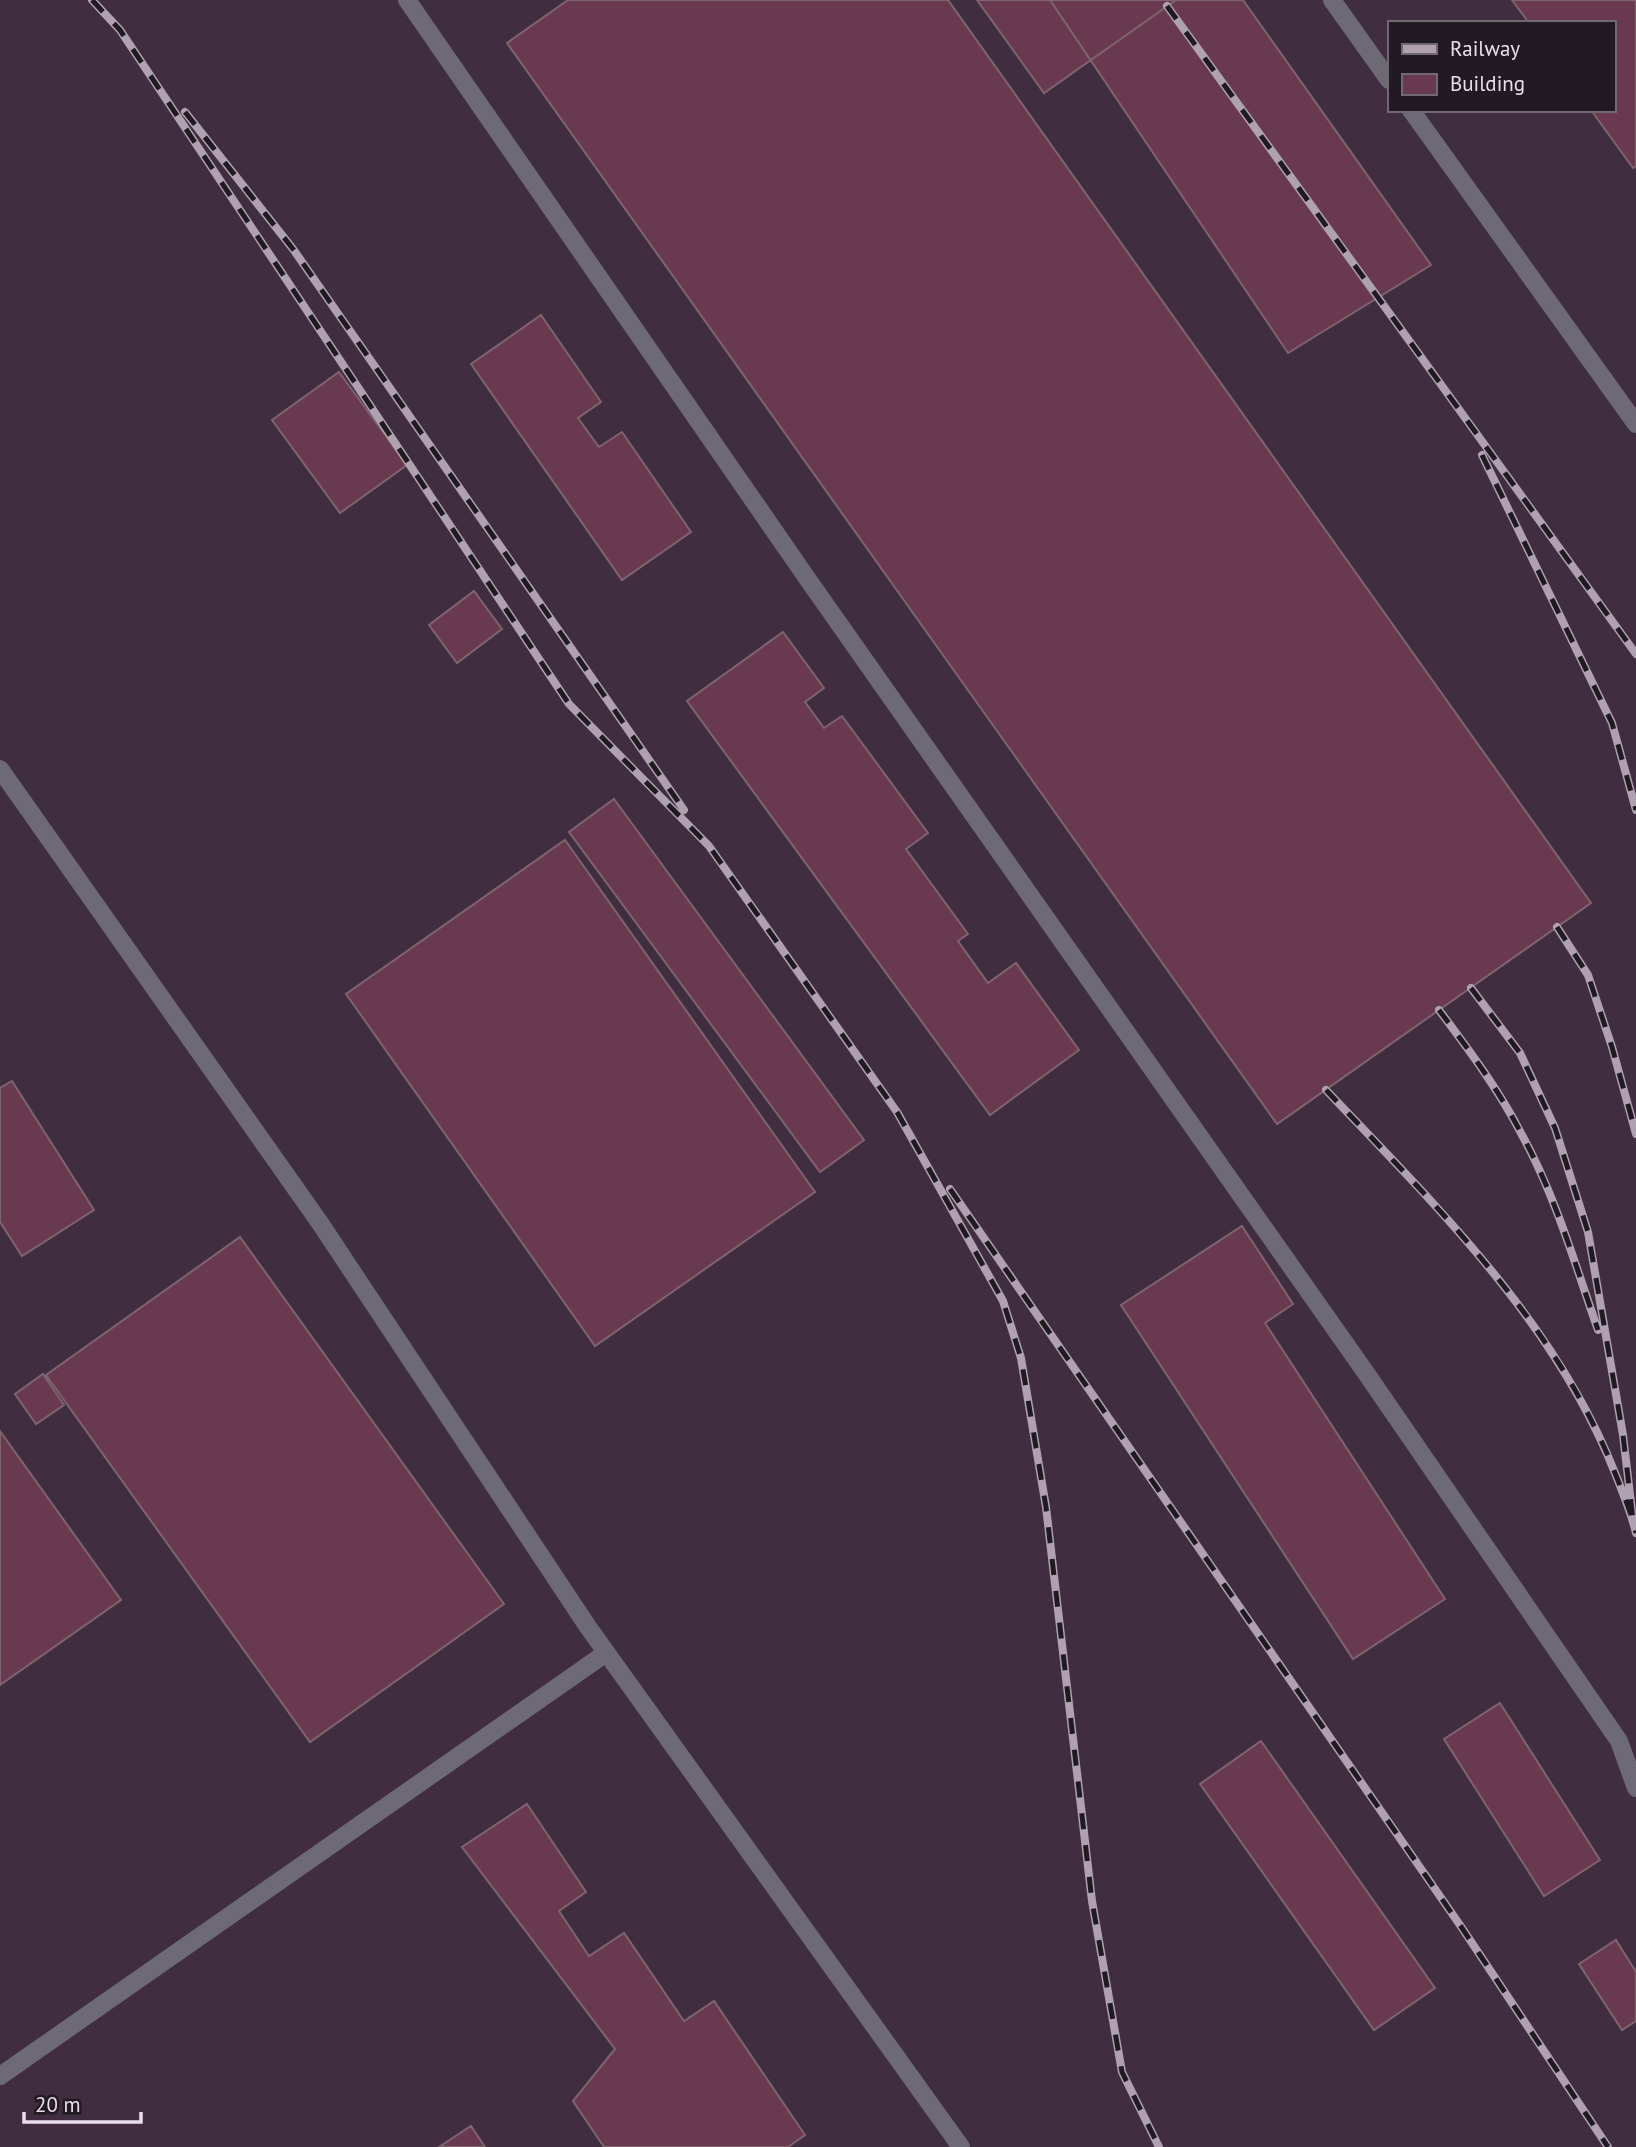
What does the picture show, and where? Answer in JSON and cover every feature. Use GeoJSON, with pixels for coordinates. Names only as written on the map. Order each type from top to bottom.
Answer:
{"type":"FeatureCollection","features":[{"type":"Feature","properties":{"kind":"lane"},"geometry":{"type":"LineString","coordinates":[[407,0],[808,581],[1374,1384],[1619,1741],[1636,1788]]}},
{"type":"Feature","properties":{"kind":"lane"},"geometry":{"type":"LineString","coordinates":[[1332,0],[1388,79]]}},
{"type":"Feature","properties":{"kind":"lane"},"geometry":{"type":"LineString","coordinates":[[1412,112],[1636,424]]}},
{"type":"Feature","properties":{"kind":"lane"},"geometry":{"type":"LineString","coordinates":[[0,769],[320,1223],[606,1653],[961,2147]]}},
{"type":"Feature","properties":{"kind":"lane"},"geometry":{"type":"LineString","coordinates":[[0,2076],[606,1653]]}},
{"type":"Feature","properties":{"kind":"building"},"geometry":{"type":"Polygon","coordinates":[[[568,0],[948,0],[1591,903],[1277,1124],[507,43],[568,0]]]}},
{"type":"Feature","properties":{"kind":"building"},"geometry":{"type":"Polygon","coordinates":[[[977,0],[1176,0],[1044,93],[977,0]]]}},
{"type":"Feature","properties":{"kind":"building"},"geometry":{"type":"Polygon","coordinates":[[[1050,0],[1243,0],[1431,265],[1288,353],[1050,0]]]}},
{"type":"Feature","properties":{"kind":"building"},"geometry":{"type":"Polygon","coordinates":[[[1512,0],[1636,0],[1636,166],[1633,168],[1592,112],[1615,112],[1615,21],[1528,21],[1512,0]]]}},
{"type":"Feature","properties":{"kind":"building"},"geometry":{"type":"Polygon","coordinates":[[[541,315],[601,402],[578,418],[599,447],[622,432],[691,532],[622,580],[471,364],[541,315]]]}},
{"type":"Feature","properties":{"kind":"building"},"geometry":{"type":"Polygon","coordinates":[[[339,372],[407,465],[340,513],[272,420],[339,372]]]}},
{"type":"Feature","properties":{"kind":"building"},"geometry":{"type":"Polygon","coordinates":[[[474,591],[502,629],[457,663],[429,625],[474,591]]]}},
{"type":"Feature","properties":{"kind":"building"},"geometry":{"type":"Polygon","coordinates":[[[783,632],[824,688],[805,702],[824,728],[842,716],[928,833],[906,849],[968,934],[958,941],[988,983],[1016,963],[1079,1050],[990,1115],[687,701],[783,632]]]}},
{"type":"Feature","properties":{"kind":"building"},"geometry":{"type":"Polygon","coordinates":[[[614,799],[864,1140],[820,1172],[569,832],[614,799]]]}},
{"type":"Feature","properties":{"kind":"building"},"geometry":{"type":"Polygon","coordinates":[[[565,840],[815,1192],[595,1346],[346,994],[565,840]]]}},
{"type":"Feature","properties":{"kind":"building"},"geometry":{"type":"Polygon","coordinates":[[[12,1081],[94,1210],[22,1256],[0,1222],[0,1088],[12,1081]]]}},
{"type":"Feature","properties":{"kind":"building"},"geometry":{"type":"Polygon","coordinates":[[[1242,1226],[1293,1304],[1265,1323],[1445,1599],[1353,1659],[1121,1305],[1242,1226]]]}},
{"type":"Feature","properties":{"kind":"building"},"geometry":{"type":"Polygon","coordinates":[[[240,1237],[504,1604],[310,1742],[46,1375],[240,1237]]]}},
{"type":"Feature","properties":{"kind":"building"},"geometry":{"type":"Polygon","coordinates":[[[43,1374],[64,1405],[36,1424],[15,1394],[43,1374]]]}},
{"type":"Feature","properties":{"kind":"building"},"geometry":{"type":"Polygon","coordinates":[[[0,1431],[121,1600],[0,1685],[0,1431]]]}},
{"type":"Feature","properties":{"kind":"building"},"geometry":{"type":"Polygon","coordinates":[[[1500,1703],[1600,1860],[1544,1896],[1444,1739],[1500,1703]]]}},
{"type":"Feature","properties":{"kind":"building"},"geometry":{"type":"Polygon","coordinates":[[[1261,1741],[1435,1988],[1374,2030],[1200,1784],[1261,1741]]]}},
{"type":"Feature","properties":{"kind":"building"},"geometry":{"type":"Polygon","coordinates":[[[527,1804],[586,1892],[559,1911],[589,1956],[624,1933],[684,2021],[714,2001],[805,2135],[788,2147],[604,2147],[573,2101],[615,2049],[462,1847],[527,1804]]]}},
{"type":"Feature","properties":{"kind":"building"},"geometry":{"type":"Polygon","coordinates":[[[1616,1940],[1636,1972],[1636,2021],[1622,2030],[1579,1964],[1616,1940]]]}},
{"type":"Feature","properties":{"kind":"building"},"geometry":{"type":"Polygon","coordinates":[[[471,2126],[485,2147],[439,2147],[471,2126]]]}},
{"type":"Feature","properties":{"kind":"railway"},"geometry":{"type":"LineString","coordinates":[[92,0],[120,30],[569,704],[709,846],[897,1112],[1003,1301],[1021,1358],[1046,1507],[1092,1901],[1122,2072],[1159,2147]]}},
{"type":"Feature","properties":{"kind":"railway"},"geometry":{"type":"LineString","coordinates":[[1167,6],[1636,654]]}},
{"type":"Feature","properties":{"kind":"railway"},"geometry":{"type":"LineString","coordinates":[[185,112],[293,249],[684,810]]}},
{"type":"Feature","properties":{"kind":"railway"},"geometry":{"type":"LineString","coordinates":[[1482,455],[1612,723],[1636,810]]}},
{"type":"Feature","properties":{"kind":"railway"},"geometry":{"type":"LineString","coordinates":[[1557,927],[1588,975],[1612,1047],[1636,1134]]}},
{"type":"Feature","properties":{"kind":"railway"},"geometry":{"type":"LineString","coordinates":[[1471,988],[1520,1053],[1555,1128],[1588,1232],[1623,1435],[1633,1520]]}},
{"type":"Feature","properties":{"kind":"railway"},"geometry":{"type":"LineString","coordinates":[[1439,1010],[1494,1086],[1534,1158],[1564,1230],[1598,1330]]}},
{"type":"Feature","properties":{"kind":"railway"},"geometry":{"type":"LineString","coordinates":[[1326,1090],[1450,1222],[1526,1316],[1560,1366],[1590,1418],[1615,1473],[1636,1533]]}},
{"type":"Feature","properties":{"kind":"railway"},"geometry":{"type":"LineString","coordinates":[[950,1189],[1462,1928],[1608,2147]]}}]}
